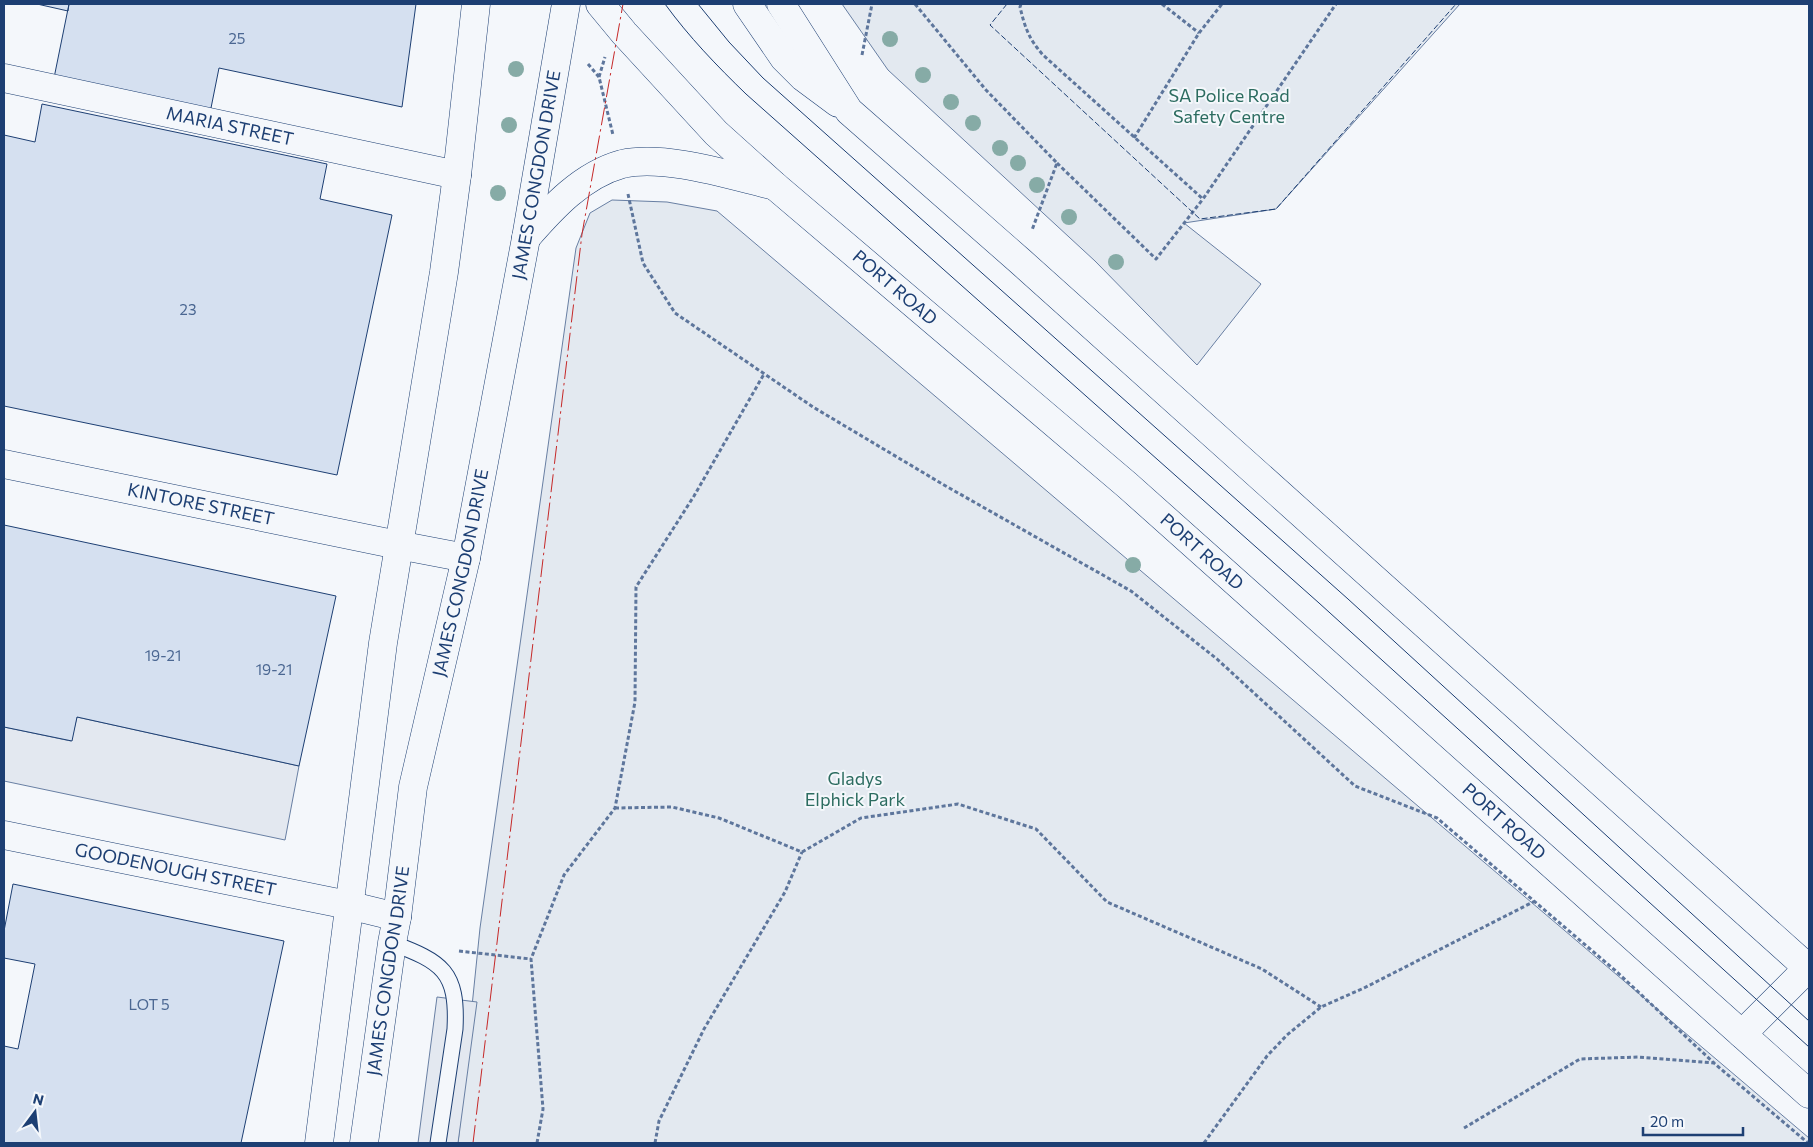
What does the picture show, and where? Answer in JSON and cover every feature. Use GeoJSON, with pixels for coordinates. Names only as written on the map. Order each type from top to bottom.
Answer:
{"type":"FeatureCollection","features":[{"type":"Feature","properties":{"kind":"main road"},"geometry":{"type":"LineString","coordinates":[[319,1143],[383,643],[398,544],[432,350],[457,175],[476,4]]}},
{"type":"Feature","properties":{"kind":"main road","name":"JAMES CONGDON DRIVE"},"geometry":{"type":"LineString","coordinates":[[364,1143],[397,917],[413,787],[466,558],[526,238],[566,4]]}},
{"type":"Feature","properties":{"kind":"main road","name":"PORT ROAD"},"geometry":{"type":"LineString","coordinates":[[600,4],[624,33],[716,133],[775,186],[1126,485],[1809,1094]]}},
{"type":"Feature","properties":{"kind":"main road"},"geometry":{"type":"LineString","coordinates":[[747,4],[784,58],[803,77],[849,111],[1020,261],[1809,968],[1742,1034]]}},
{"type":"Feature","properties":{"kind":"main road"},"geometry":{"type":"LineString","coordinates":[[781,4],[849,111]]}},
{"type":"Feature","properties":{"kind":"main road","name":"MARIA STREET"},"geometry":{"type":"LineString","coordinates":[[4,78],[457,175]]}},
{"type":"Feature","properties":{"kind":"main road"},"geometry":{"type":"LineString","coordinates":[[526,238],[558,202],[580,185],[600,173],[621,165],[640,162],[666,163],[693,167],[775,186]]}},
{"type":"Feature","properties":{"kind":"main road","name":"KINTORE STREET"},"geometry":{"type":"LineString","coordinates":[[4,464],[466,558]]}},
{"type":"Feature","properties":{"kind":"main road","name":"GOODENOUGH STREET"},"geometry":{"type":"LineString","coordinates":[[4,835],[348,905],[397,917]]}},
{"type":"Feature","properties":{"kind":"lane"},"geometry":{"type":"LineString","coordinates":[[392,943],[421,954],[436,963],[446,974],[452,989],[456,1009],[455,1029],[438,1143]]}},
{"type":"Feature","properties":{"kind":"path"},"geometry":{"type":"LineString","coordinates":[[862,55],[872,4]]}},
{"type":"Feature","properties":{"kind":"path"},"geometry":{"type":"LineString","coordinates":[[915,4],[986,90],[1056,163],[1156,259],[1203,199],[1336,4]]}},
{"type":"Feature","properties":{"kind":"path"},"geometry":{"type":"LineString","coordinates":[[1021,4],[1024,28],[1043,56],[1203,199]]}},
{"type":"Feature","properties":{"kind":"path"},"geometry":{"type":"LineString","coordinates":[[1162,4],[1199,33]]}},
{"type":"Feature","properties":{"kind":"path"},"geometry":{"type":"LineString","coordinates":[[1134,138],[1199,33],[1222,4]]}},
{"type":"Feature","properties":{"kind":"path"},"geometry":{"type":"LineString","coordinates":[[599,77],[615,143]]}},
{"type":"Feature","properties":{"kind":"path"},"geometry":{"type":"LineString","coordinates":[[1020,261],[1056,163]]}},
{"type":"Feature","properties":{"kind":"path"},"geometry":{"type":"LineString","coordinates":[[627,193],[643,262],[675,313],[813,408],[1131,591],[1217,660],[1355,786],[1437,818],[1617,972],[1715,1064],[1808,1143]]}},
{"type":"Feature","properties":{"kind":"path"},"geometry":{"type":"LineString","coordinates":[[537,1143],[543,1109],[531,959],[564,875],[615,808],[635,702],[636,586],[694,496],[764,374]]}},
{"type":"Feature","properties":{"kind":"path"},"geometry":{"type":"LineString","coordinates":[[656,1143],[659,1121],[700,1037],[785,892],[802,852],[861,818],[958,804],[1036,829],[1107,902],[1262,969],[1321,1007]]}},
{"type":"Feature","properties":{"kind":"path"},"geometry":{"type":"LineString","coordinates":[[615,808],[672,807],[719,818],[802,852]]}},
{"type":"Feature","properties":{"kind":"path"},"geometry":{"type":"LineString","coordinates":[[1204,1143],[1267,1056],[1287,1035],[1321,1007],[1364,988],[1535,901]]}},
{"type":"Feature","properties":{"kind":"path"},"geometry":{"type":"LineString","coordinates":[[1464,1128],[1580,1060],[1638,1057],[1715,1064]]}},
{"type":"Feature","properties":{"kind":"green space","name":"SA Police Road Safety Centre"},"geometry":{"type":"Polygon","coordinates":[[[842,4],[1460,4],[1276,209],[1184,223],[1261,284],[1197,365],[1095,261],[888,70],[842,4]]]}},
{"type":"Feature","properties":{"kind":"green space","name":"Gladys Elphick Park"},"geometry":{"type":"Polygon","coordinates":[[[612,200],[667,202],[717,211],[1809,1138],[1809,1143],[458,1143],[480,928],[576,248],[590,213],[612,200]]]}},
{"type":"Feature","properties":{"kind":"shaded area"},"geometry":{"type":"Polygon","coordinates":[[[77,717],[299,766],[285,840],[4,781],[4,727],[71,741],[77,717]]]}},
{"type":"Feature","properties":{"kind":"shaded area"},"geometry":{"type":"Polygon","coordinates":[[[437,997],[477,1002],[458,1143],[418,1143],[437,997]]]}},
{"type":"Feature","properties":{"kind":"building"},"geometry":{"type":"Polygon","coordinates":[[[37,4],[69,4],[68,11],[37,4]]]}},
{"type":"Feature","properties":{"kind":"building"},"geometry":{"type":"Polygon","coordinates":[[[69,4],[416,4],[402,107],[219,68],[210,113],[54,78],[69,4]]]}},
{"type":"Feature","properties":{"kind":"building"},"geometry":{"type":"Polygon","coordinates":[[[42,104],[327,164],[320,199],[392,215],[337,475],[4,406],[4,135],[35,142],[42,104]]]}},
{"type":"Feature","properties":{"kind":"building"},"geometry":{"type":"Polygon","coordinates":[[[4,525],[336,596],[299,766],[77,717],[72,741],[4,727],[4,525]]]}},
{"type":"Feature","properties":{"kind":"building"},"geometry":{"type":"Polygon","coordinates":[[[13,884],[284,941],[241,1143],[4,1143],[4,1046],[18,1049],[35,964],[4,958],[4,931],[13,884]]]}},
{"type":"Feature","properties":{"kind":"tram line"},"geometry":{"type":"LineString","coordinates":[[665,4],[704,51],[746,94],[1319,603],[1809,1047]]}},
{"type":"Feature","properties":{"kind":"tram line"},"geometry":{"type":"LineString","coordinates":[[698,4],[729,42],[763,78],[1348,599],[1809,1021]]}},
{"type":"Feature","properties":{"kind":"fence"},"geometry":{"type":"LineString","coordinates":[[1007,4],[990,25],[1200,219],[1276,209],[1456,4]]}},
{"type":"Feature","properties":{"kind":"power"},"geometry":{"type":"LineString","coordinates":[[473,1143],[582,234],[623,4]]}}]}
